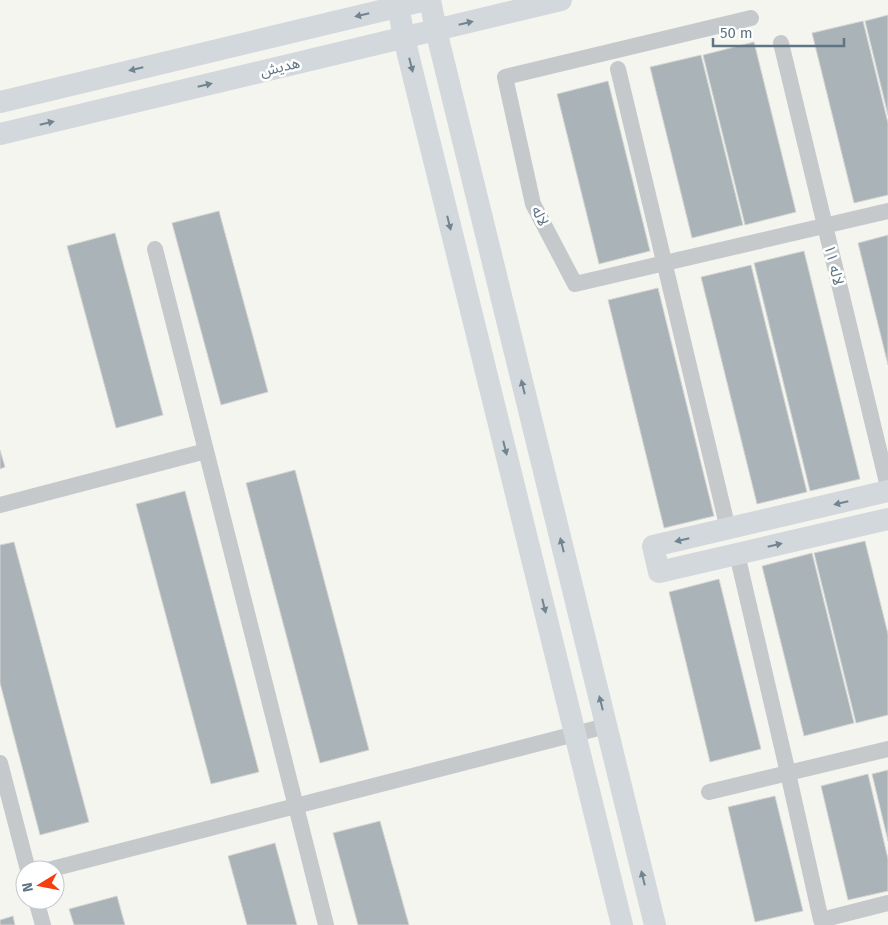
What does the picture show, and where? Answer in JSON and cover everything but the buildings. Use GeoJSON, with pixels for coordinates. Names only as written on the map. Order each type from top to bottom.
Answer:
{"type":"FeatureCollection","features":[{"type":"Feature","properties":{"kind":"street","name":"هدیش"},"geometry":{"type":"LineString","coordinates":[[0,102],[398,3],[426,0]]}},
{"type":"Feature","properties":{"kind":"street"},"geometry":{"type":"LineString","coordinates":[[430,0],[655,925]]}},
{"type":"Feature","properties":{"kind":"street","name":"هدیش"},"geometry":{"type":"LineString","coordinates":[[0,134],[560,0]]}},
{"type":"Feature","properties":{"kind":"street"},"geometry":{"type":"LineString","coordinates":[[398,3],[404,38],[622,925]]}},
{"type":"Feature","properties":{"kind":"street","name":"لاله"},"geometry":{"type":"LineString","coordinates":[[752,18],[505,76],[533,204],[575,284],[888,210]]}},
{"type":"Feature","properties":{"kind":"street","name":"لاله ۱۱"},"geometry":{"type":"LineString","coordinates":[[781,43],[888,487]]}},
{"type":"Feature","properties":{"kind":"street"},"geometry":{"type":"LineString","coordinates":[[618,69],[728,529]]}},
{"type":"Feature","properties":{"kind":"street"},"geometry":{"type":"LineString","coordinates":[[155,249],[326,925]]}},
{"type":"Feature","properties":{"kind":"street"},"geometry":{"type":"LineString","coordinates":[[0,504],[206,451]]}},
{"type":"Feature","properties":{"kind":"street"},"geometry":{"type":"LineString","coordinates":[[888,491],[653,546],[659,572],[888,519]]}},
{"type":"Feature","properties":{"kind":"street"},"geometry":{"type":"LineString","coordinates":[[737,554],[821,920],[888,903]]}},
{"type":"Feature","properties":{"kind":"street"},"geometry":{"type":"LineString","coordinates":[[65,866],[606,726]]}},
{"type":"Feature","properties":{"kind":"street"},"geometry":{"type":"LineString","coordinates":[[709,792],[888,749]]}},
{"type":"Feature","properties":{"kind":"street"},"geometry":{"type":"LineString","coordinates":[[0,763],[25,860]]}},
{"type":"Feature","properties":{"kind":"street"},"geometry":{"type":"LineString","coordinates":[[39,910],[43,925]]}}]}
